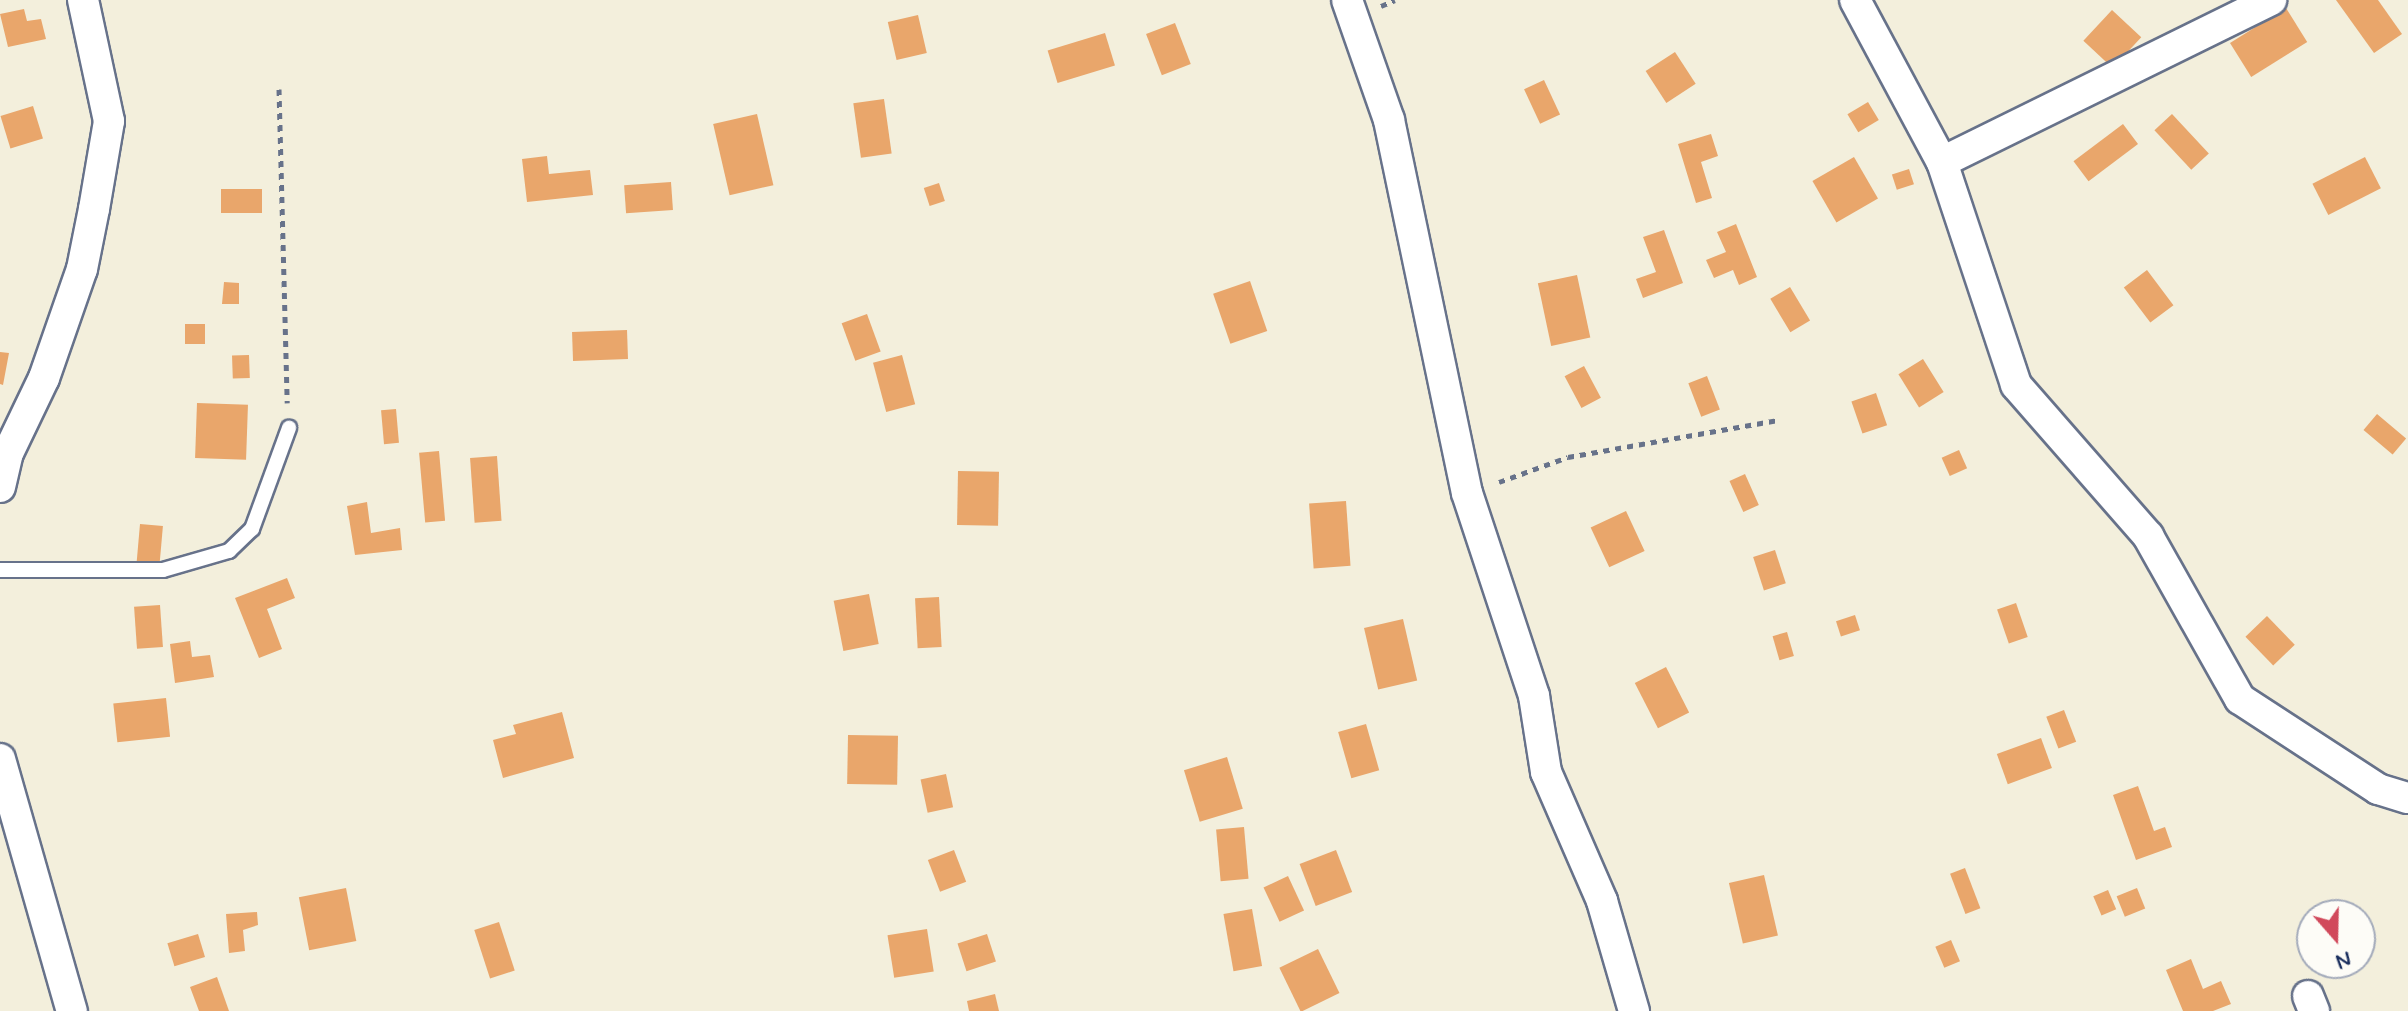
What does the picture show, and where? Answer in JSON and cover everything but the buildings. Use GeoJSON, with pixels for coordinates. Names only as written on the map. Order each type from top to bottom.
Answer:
{"type":"FeatureCollection","features":[{"type":"Feature","properties":{"kind":"street"},"geometry":{"type":"LineString","coordinates":[[0,487],[8,453],[44,378],[82,269],[109,121],[83,0]]}},
{"type":"Feature","properties":{"kind":"street"},"geometry":{"type":"LineString","coordinates":[[1347,0],[1389,120],[1467,493],[1534,696],[1546,772],[1602,901],[1634,1011]]}},
{"type":"Feature","properties":{"kind":"street"},"geometry":{"type":"LineString","coordinates":[[1855,0],[1942,162],[2016,385],[2148,536],[2240,699],[2378,789],[2408,798]]}},
{"type":"Feature","properties":{"kind":"street"},"geometry":{"type":"LineString","coordinates":[[1942,162],[2271,0]]}},
{"type":"Feature","properties":{"kind":"street"},"geometry":{"type":"LineString","coordinates":[[0,759],[72,1011]]}},
{"type":"Feature","properties":{"kind":"lane"},"geometry":{"type":"LineString","coordinates":[[0,570],[163,570],[229,551],[252,529],[289,428]]}},
{"type":"Feature","properties":{"kind":"path"},"geometry":{"type":"LineString","coordinates":[[279,89],[289,428]]}},
{"type":"Feature","properties":{"kind":"path"},"geometry":{"type":"LineString","coordinates":[[1467,493],[1568,457],[1777,420]]}}]}
